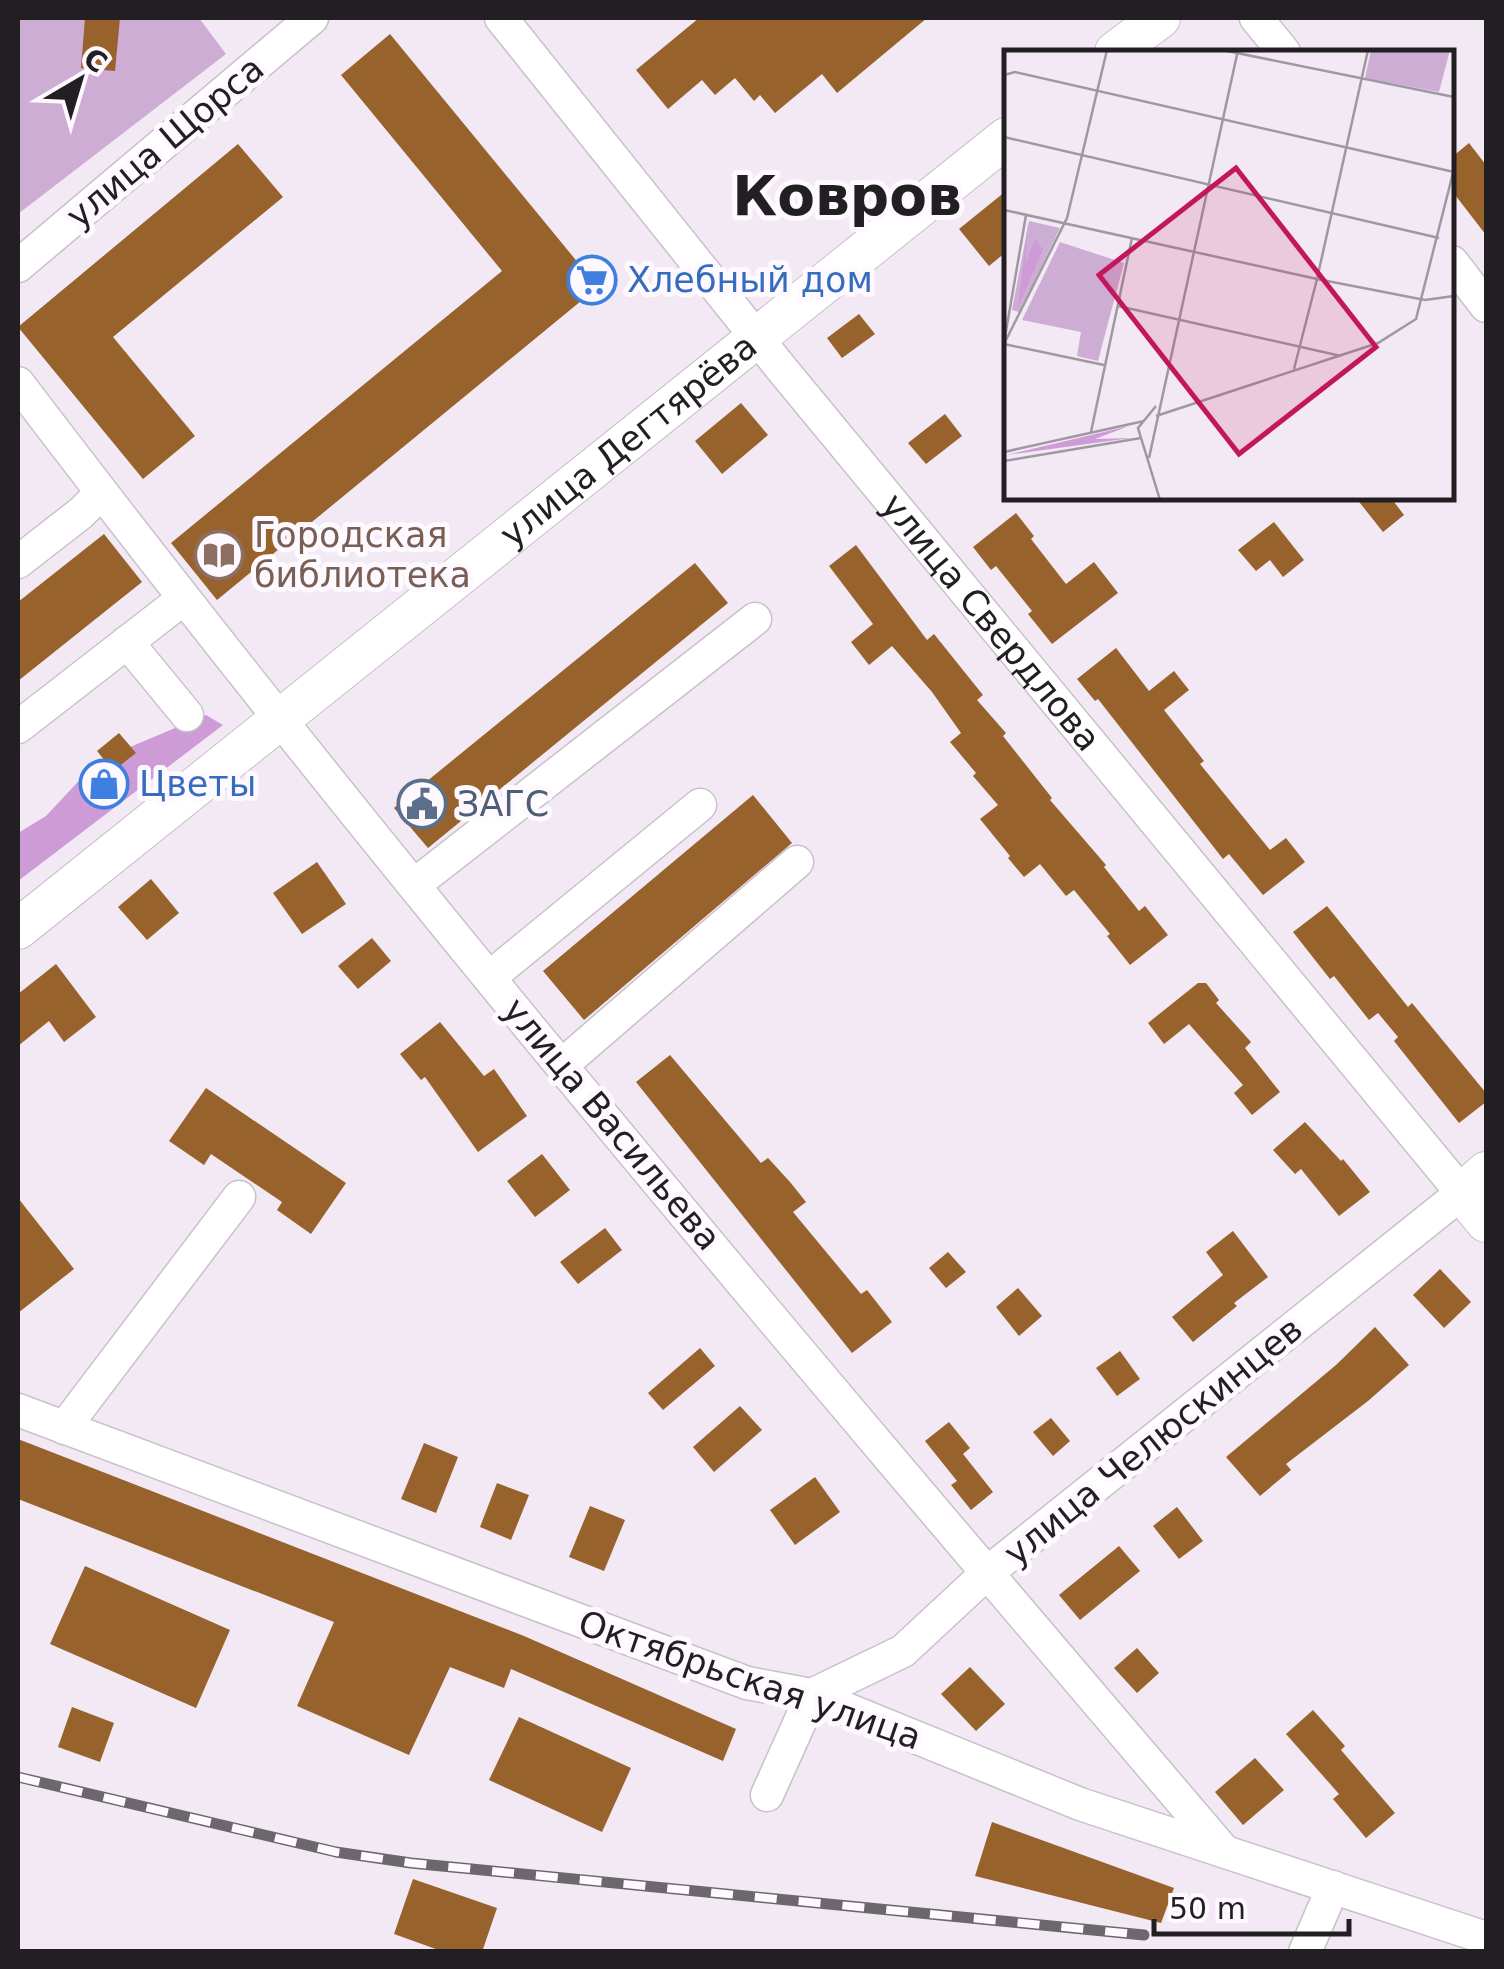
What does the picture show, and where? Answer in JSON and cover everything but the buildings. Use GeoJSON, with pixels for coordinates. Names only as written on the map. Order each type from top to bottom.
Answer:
{"type":"FeatureCollection","features":[{"type":"Feature","properties":{"kind":"main road"},"geometry":{"type":"LineString","coordinates":[[1118,50],[1160,18]]}},
{"type":"Feature","properties":{"kind":"main road","name":"улица Дегтярёва"},"geometry":{"type":"LineString","coordinates":[[18,929],[1004,140]]}},
{"type":"Feature","properties":{"kind":"street","name":"улица Щорса"},"geometry":{"type":"LineString","coordinates":[[18,266],[312,18]]}},
{"type":"Feature","properties":{"kind":"street","name":"улица Свердлова"},"geometry":{"type":"LineString","coordinates":[[501,18],[758,337],[1478,1196]]}},
{"type":"Feature","properties":{"kind":"street"},"geometry":{"type":"LineString","coordinates":[[1256,18],[1282,50]]}},
{"type":"Feature","properties":{"kind":"street"},"geometry":{"type":"LineString","coordinates":[[1454,265],[1486,306]]}},
{"type":"Feature","properties":{"kind":"street","name":"улица Васильева"},"geometry":{"type":"LineString","coordinates":[[18,384],[278,720],[562,1065],[1224,1851]]}},
{"type":"Feature","properties":{"kind":"street"},"geometry":{"type":"LineString","coordinates":[[18,562],[101,493]]}},
{"type":"Feature","properties":{"kind":"street"},"geometry":{"type":"LineString","coordinates":[[18,727],[184,599]]}},
{"type":"Feature","properties":{"kind":"street"},"geometry":{"type":"LineString","coordinates":[[414,885],[755,619]]}},
{"type":"Feature","properties":{"kind":"street"},"geometry":{"type":"LineString","coordinates":[[127,642],[187,715]]}},
{"type":"Feature","properties":{"kind":"street"},"geometry":{"type":"LineString","coordinates":[[490,977],[700,805]]}},
{"type":"Feature","properties":{"kind":"street"},"geometry":{"type":"LineString","coordinates":[[562,1065],[796,862]]}},
{"type":"Feature","properties":{"kind":"street","name":"улица Челюскинцев"},"geometry":{"type":"LineString","coordinates":[[812,1696],[903,1651],[987,1573],[1478,1196]]}},
{"type":"Feature","properties":{"kind":"street"},"geometry":{"type":"LineString","coordinates":[[64,1428],[239,1197]]}},
{"type":"Feature","properties":{"kind":"street","name":"Октябрьская улица"},"geometry":{"type":"LineString","coordinates":[[18,1410],[747,1683],[812,1696],[1080,1804],[1486,1938]]}},
{"type":"Feature","properties":{"kind":"street"},"geometry":{"type":"LineString","coordinates":[[768,1795],[812,1696]]}},
{"type":"Feature","properties":{"kind":"street"},"geometry":{"type":"LineString","coordinates":[[1305,1952],[1333,1886]]}},
{"type":"Feature","properties":{"kind":"shaded area"},"geometry":{"type":"Polygon","coordinates":[[[18,18],[199,18],[226,54],[18,214],[18,18]]]}},
{"type":"Feature","properties":{"kind":"shaded area"},"geometry":{"type":"Polygon","coordinates":[[[206,715],[223,725],[18,881],[18,833],[46,816],[88,771],[111,755],[206,715]]]}},
{"type":"Feature","properties":{"kind":"railway"},"geometry":{"type":"LineString","coordinates":[[18,1777],[336,1852],[411,1863],[1144,1935]]}},
{"type":"Feature","properties":{"kind":"place","name":"Хлебный дом"},"geometry":{"type":"Point","coordinates":[592,280]}},
{"type":"Feature","properties":{"kind":"place","name":"Городская библиотека"},"geometry":{"type":"Point","coordinates":[219,555]}},
{"type":"Feature","properties":{"kind":"place","name":"Цветы"},"geometry":{"type":"Point","coordinates":[104,784]}},
{"type":"Feature","properties":{"kind":"place","name":"ЗАГС"},"geometry":{"type":"Point","coordinates":[422,804]}},
{"type":"Feature","properties":{"kind":"district","name":"Ковров"},"geometry":{"type":"Point","coordinates":[847,196]}}]}
